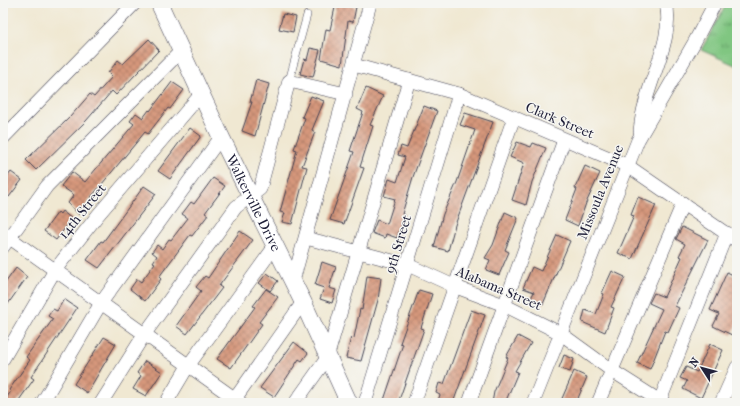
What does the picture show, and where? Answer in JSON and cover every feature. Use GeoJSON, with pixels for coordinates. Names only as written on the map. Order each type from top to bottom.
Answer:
{"type":"FeatureCollection","features":[{"type":"Feature","properties":{"kind":"street"},"geometry":{"type":"LineString","coordinates":[[3,138],[135,3]]}},
{"type":"Feature","properties":{"kind":"street","name":"Walkerville Drive"},"geometry":{"type":"LineString","coordinates":[[159,3],[202,93],[221,137],[303,302],[327,358],[349,403]]}},
{"type":"Feature","properties":{"kind":"street"},"geometry":{"type":"LineString","coordinates":[[638,140],[645,104],[664,41],[668,10],[666,3]]}},
{"type":"Feature","properties":{"kind":"street","name":"Missoula Avenue"},"geometry":{"type":"LineString","coordinates":[[533,403],[560,332],[638,140],[694,43],[715,3]]}},
{"type":"Feature","properties":{"kind":"street"},"geometry":{"type":"LineString","coordinates":[[293,281],[370,4]]}},
{"type":"Feature","properties":{"kind":"street"},"geometry":{"type":"LineString","coordinates":[[182,50],[52,181],[5,239],[56,270],[236,402],[303,302]]}},
{"type":"Feature","properties":{"kind":"street","name":"Clark Street"},"geometry":{"type":"LineString","coordinates":[[354,65],[459,94],[628,166],[732,237]]}},
{"type":"Feature","properties":{"kind":"street"},"geometry":{"type":"LineString","coordinates":[[295,403],[327,358],[409,80]]}},
{"type":"Feature","properties":{"kind":"street"},"geometry":{"type":"LineString","coordinates":[[101,403],[144,335],[236,207],[240,202],[257,191],[262,185],[289,81],[346,94]]}},
{"type":"Feature","properties":{"kind":"street","name":"14th Street"},"geometry":{"type":"LineString","coordinates":[[3,359],[56,270],[98,215],[202,93]]}},
{"type":"Feature","properties":{"kind":"street","name":"9th Street"},"geometry":{"type":"LineString","coordinates":[[365,403],[408,266],[459,94]]}},
{"type":"Feature","properties":{"kind":"street"},"geometry":{"type":"LineString","coordinates":[[414,403],[456,287],[514,118]]}},
{"type":"Feature","properties":{"kind":"street"},"geometry":{"type":"LineString","coordinates":[[42,403],[101,303],[221,137]]}},
{"type":"Feature","properties":{"kind":"street"},"geometry":{"type":"LineString","coordinates":[[469,403],[564,140]]}},
{"type":"Feature","properties":{"kind":"street"},"geometry":{"type":"LineString","coordinates":[[598,403],[683,203]]}},
{"type":"Feature","properties":{"kind":"street"},"geometry":{"type":"LineString","coordinates":[[661,402],[732,237]]}},
{"type":"Feature","properties":{"kind":"street","name":"Alabama Street"},"geometry":{"type":"LineString","coordinates":[[306,238],[408,266],[456,287],[504,305],[560,332],[611,370],[661,402]]}},
{"type":"Feature","properties":{"kind":"street"},"geometry":{"type":"LineString","coordinates":[[166,403],[188,366],[275,246]]}},
{"type":"Feature","properties":{"kind":"street"},"geometry":{"type":"LineString","coordinates":[[721,403],[737,367]]}},
{"type":"Feature","properties":{"kind":"lane"},"geometry":{"type":"LineString","coordinates":[[289,81],[307,15]]}},
{"type":"Feature","properties":{"kind":"green space"},"geometry":{"type":"Polygon","coordinates":[[[727,3],[737,3],[737,66],[701,50],[727,3]]]}},
{"type":"Feature","properties":{"kind":"building"},"geometry":{"type":"Polygon","coordinates":[[[336,3],[356,7],[353,22],[348,21],[342,65],[321,59],[326,29],[330,30],[336,3]]]}},
{"type":"Feature","properties":{"kind":"building"},"geometry":{"type":"Polygon","coordinates":[[[283,14],[296,17],[293,32],[279,29],[283,14]]]}},
{"type":"Feature","properties":{"kind":"building"},"geometry":{"type":"Polygon","coordinates":[[[149,39],[159,50],[116,95],[112,91],[86,121],[36,170],[26,160],[70,117],[90,94],[94,97],[112,77],[108,73],[118,60],[123,64],[149,39]]]}},
{"type":"Feature","properties":{"kind":"building"},"geometry":{"type":"Polygon","coordinates":[[[310,48],[320,50],[313,77],[300,74],[304,59],[307,60],[310,48]]]}},
{"type":"Feature","properties":{"kind":"building"},"geometry":{"type":"Polygon","coordinates":[[[256,80],[269,84],[255,136],[242,131],[252,102],[250,102],[256,80]]]}},
{"type":"Feature","properties":{"kind":"building"},"geometry":{"type":"Polygon","coordinates":[[[172,82],[184,90],[148,134],[145,132],[92,196],[79,215],[68,203],[74,195],[61,186],[72,172],[85,182],[134,124],[130,121],[136,113],[143,118],[172,82]]]}},
{"type":"Feature","properties":{"kind":"building"},"geometry":{"type":"Polygon","coordinates":[[[366,88],[383,96],[370,125],[373,126],[360,167],[364,168],[344,224],[330,220],[354,152],[350,151],[363,112],[357,109],[366,88]]]}},
{"type":"Feature","properties":{"kind":"building"},"geometry":{"type":"Polygon","coordinates":[[[311,96],[324,101],[312,130],[315,132],[302,166],[307,167],[292,224],[282,222],[285,213],[280,212],[297,150],[294,149],[305,118],[302,117],[311,96]]]}},
{"type":"Feature","properties":{"kind":"building"},"geometry":{"type":"Polygon","coordinates":[[[424,106],[437,111],[413,177],[402,214],[405,215],[397,238],[386,234],[385,238],[372,233],[377,220],[387,224],[395,199],[384,196],[389,179],[397,182],[405,157],[398,155],[401,146],[407,148],[424,106]]]}},
{"type":"Feature","properties":{"kind":"building"},"geometry":{"type":"Polygon","coordinates":[[[465,113],[493,122],[455,225],[448,251],[434,247],[443,214],[457,182],[475,130],[460,125],[465,113]]]}},
{"type":"Feature","properties":{"kind":"building"},"geometry":{"type":"Polygon","coordinates":[[[190,128],[201,136],[170,179],[158,171],[190,128]]]}},
{"type":"Feature","properties":{"kind":"building"},"geometry":{"type":"Polygon","coordinates":[[[517,142],[531,147],[533,143],[546,148],[532,182],[526,205],[512,200],[524,163],[510,157],[517,142]]]}},
{"type":"Feature","properties":{"kind":"building"},"geometry":{"type":"Polygon","coordinates":[[[585,166],[600,173],[586,203],[578,226],[565,220],[577,189],[575,188],[585,166]]]}},
{"type":"Feature","properties":{"kind":"building"},"geometry":{"type":"Polygon","coordinates":[[[11,172],[22,180],[9,197],[3,192],[3,182],[11,172]]]}},
{"type":"Feature","properties":{"kind":"building"},"geometry":{"type":"Polygon","coordinates":[[[213,178],[225,186],[205,213],[208,215],[192,236],[190,235],[159,277],[161,279],[145,301],[130,289],[137,279],[141,282],[155,263],[153,262],[157,256],[152,252],[157,245],[162,249],[169,239],[171,240],[188,218],[182,214],[191,202],[194,204],[213,178]]]}},
{"type":"Feature","properties":{"kind":"building"},"geometry":{"type":"Polygon","coordinates":[[[144,186],[156,194],[99,268],[87,260],[101,241],[103,242],[144,186]]]}},
{"type":"Feature","properties":{"kind":"building"},"geometry":{"type":"Polygon","coordinates":[[[638,197],[656,205],[632,259],[618,253],[634,216],[631,215],[638,197]]]}},
{"type":"Feature","properties":{"kind":"building"},"geometry":{"type":"Polygon","coordinates":[[[62,211],[72,219],[56,240],[44,231],[58,212],[60,214],[62,211]]]}},
{"type":"Feature","properties":{"kind":"building"},"geometry":{"type":"Polygon","coordinates":[[[505,212],[518,218],[505,250],[509,252],[499,275],[486,270],[490,260],[485,258],[493,245],[505,212]]]}},
{"type":"Feature","properties":{"kind":"building"},"geometry":{"type":"Polygon","coordinates":[[[682,227],[708,240],[675,306],[679,308],[668,332],[665,331],[650,369],[637,363],[662,309],[649,303],[654,293],[664,297],[682,257],[679,256],[685,244],[676,239],[682,227]]]}},
{"type":"Feature","properties":{"kind":"building"},"geometry":{"type":"Polygon","coordinates":[[[240,231],[253,240],[219,286],[222,288],[187,334],[176,326],[201,291],[196,287],[205,276],[208,278],[240,231]]]}},
{"type":"Feature","properties":{"kind":"building"},"geometry":{"type":"Polygon","coordinates":[[[557,235],[570,241],[543,304],[531,298],[534,292],[523,288],[532,267],[541,271],[557,235]]]}},
{"type":"Feature","properties":{"kind":"building"},"geometry":{"type":"Polygon","coordinates":[[[322,262],[336,267],[329,288],[336,290],[332,303],[320,299],[324,288],[315,285],[322,262]]]}},
{"type":"Feature","properties":{"kind":"building"},"geometry":{"type":"Polygon","coordinates":[[[16,268],[27,277],[3,311],[3,286],[16,268]]]}},
{"type":"Feature","properties":{"kind":"building"},"geometry":{"type":"Polygon","coordinates":[[[612,271],[625,277],[611,307],[614,308],[605,332],[582,322],[585,310],[596,314],[604,294],[602,293],[612,271]]]}},
{"type":"Feature","properties":{"kind":"building"},"geometry":{"type":"Polygon","coordinates":[[[727,272],[737,277],[737,323],[732,335],[713,326],[719,314],[710,310],[727,272]]]}},
{"type":"Feature","properties":{"kind":"building"},"geometry":{"type":"Polygon","coordinates":[[[267,273],[278,281],[270,291],[259,283],[267,273]]]}},
{"type":"Feature","properties":{"kind":"building"},"geometry":{"type":"Polygon","coordinates":[[[367,276],[381,278],[378,300],[361,361],[346,358],[351,337],[354,338],[360,309],[362,310],[367,276]]]}},
{"type":"Feature","properties":{"kind":"building"},"geometry":{"type":"Polygon","coordinates":[[[266,289],[278,297],[259,322],[262,324],[231,368],[217,359],[255,307],[253,306],[266,289]]]}},
{"type":"Feature","properties":{"kind":"building"},"geometry":{"type":"Polygon","coordinates":[[[419,290],[432,294],[421,328],[424,329],[398,403],[383,403],[403,344],[400,343],[419,290]]]}},
{"type":"Feature","properties":{"kind":"building"},"geometry":{"type":"Polygon","coordinates":[[[64,299],[77,308],[31,377],[34,379],[17,403],[3,403],[11,391],[9,390],[30,360],[26,357],[53,319],[48,316],[53,309],[57,311],[64,299]]]}},
{"type":"Feature","properties":{"kind":"building"},"geometry":{"type":"Polygon","coordinates":[[[471,310],[485,315],[453,403],[437,403],[440,395],[436,393],[439,383],[444,384],[471,310]]]}},
{"type":"Feature","properties":{"kind":"building"},"geometry":{"type":"Polygon","coordinates":[[[518,336],[531,343],[515,371],[518,372],[505,403],[492,403],[494,392],[508,358],[506,357],[518,336]]]}},
{"type":"Feature","properties":{"kind":"building"},"geometry":{"type":"Polygon","coordinates":[[[104,337],[116,344],[87,393],[74,384],[104,337]]]}},
{"type":"Feature","properties":{"kind":"building"},"geometry":{"type":"Polygon","coordinates":[[[294,342],[308,353],[302,361],[299,359],[274,397],[260,388],[294,342]]]}},
{"type":"Feature","properties":{"kind":"building"},"geometry":{"type":"Polygon","coordinates":[[[710,344],[723,350],[701,398],[683,389],[687,381],[680,378],[686,367],[697,372],[710,344]]]}},
{"type":"Feature","properties":{"kind":"building"},"geometry":{"type":"Polygon","coordinates":[[[564,355],[574,359],[570,372],[559,368],[564,355]]]}},
{"type":"Feature","properties":{"kind":"building"},"geometry":{"type":"Polygon","coordinates":[[[145,361],[162,372],[146,396],[133,389],[141,376],[137,373],[145,361]]]}},
{"type":"Feature","properties":{"kind":"building"},"geometry":{"type":"Polygon","coordinates":[[[574,371],[587,377],[576,403],[560,403],[574,371]]]}}]}
